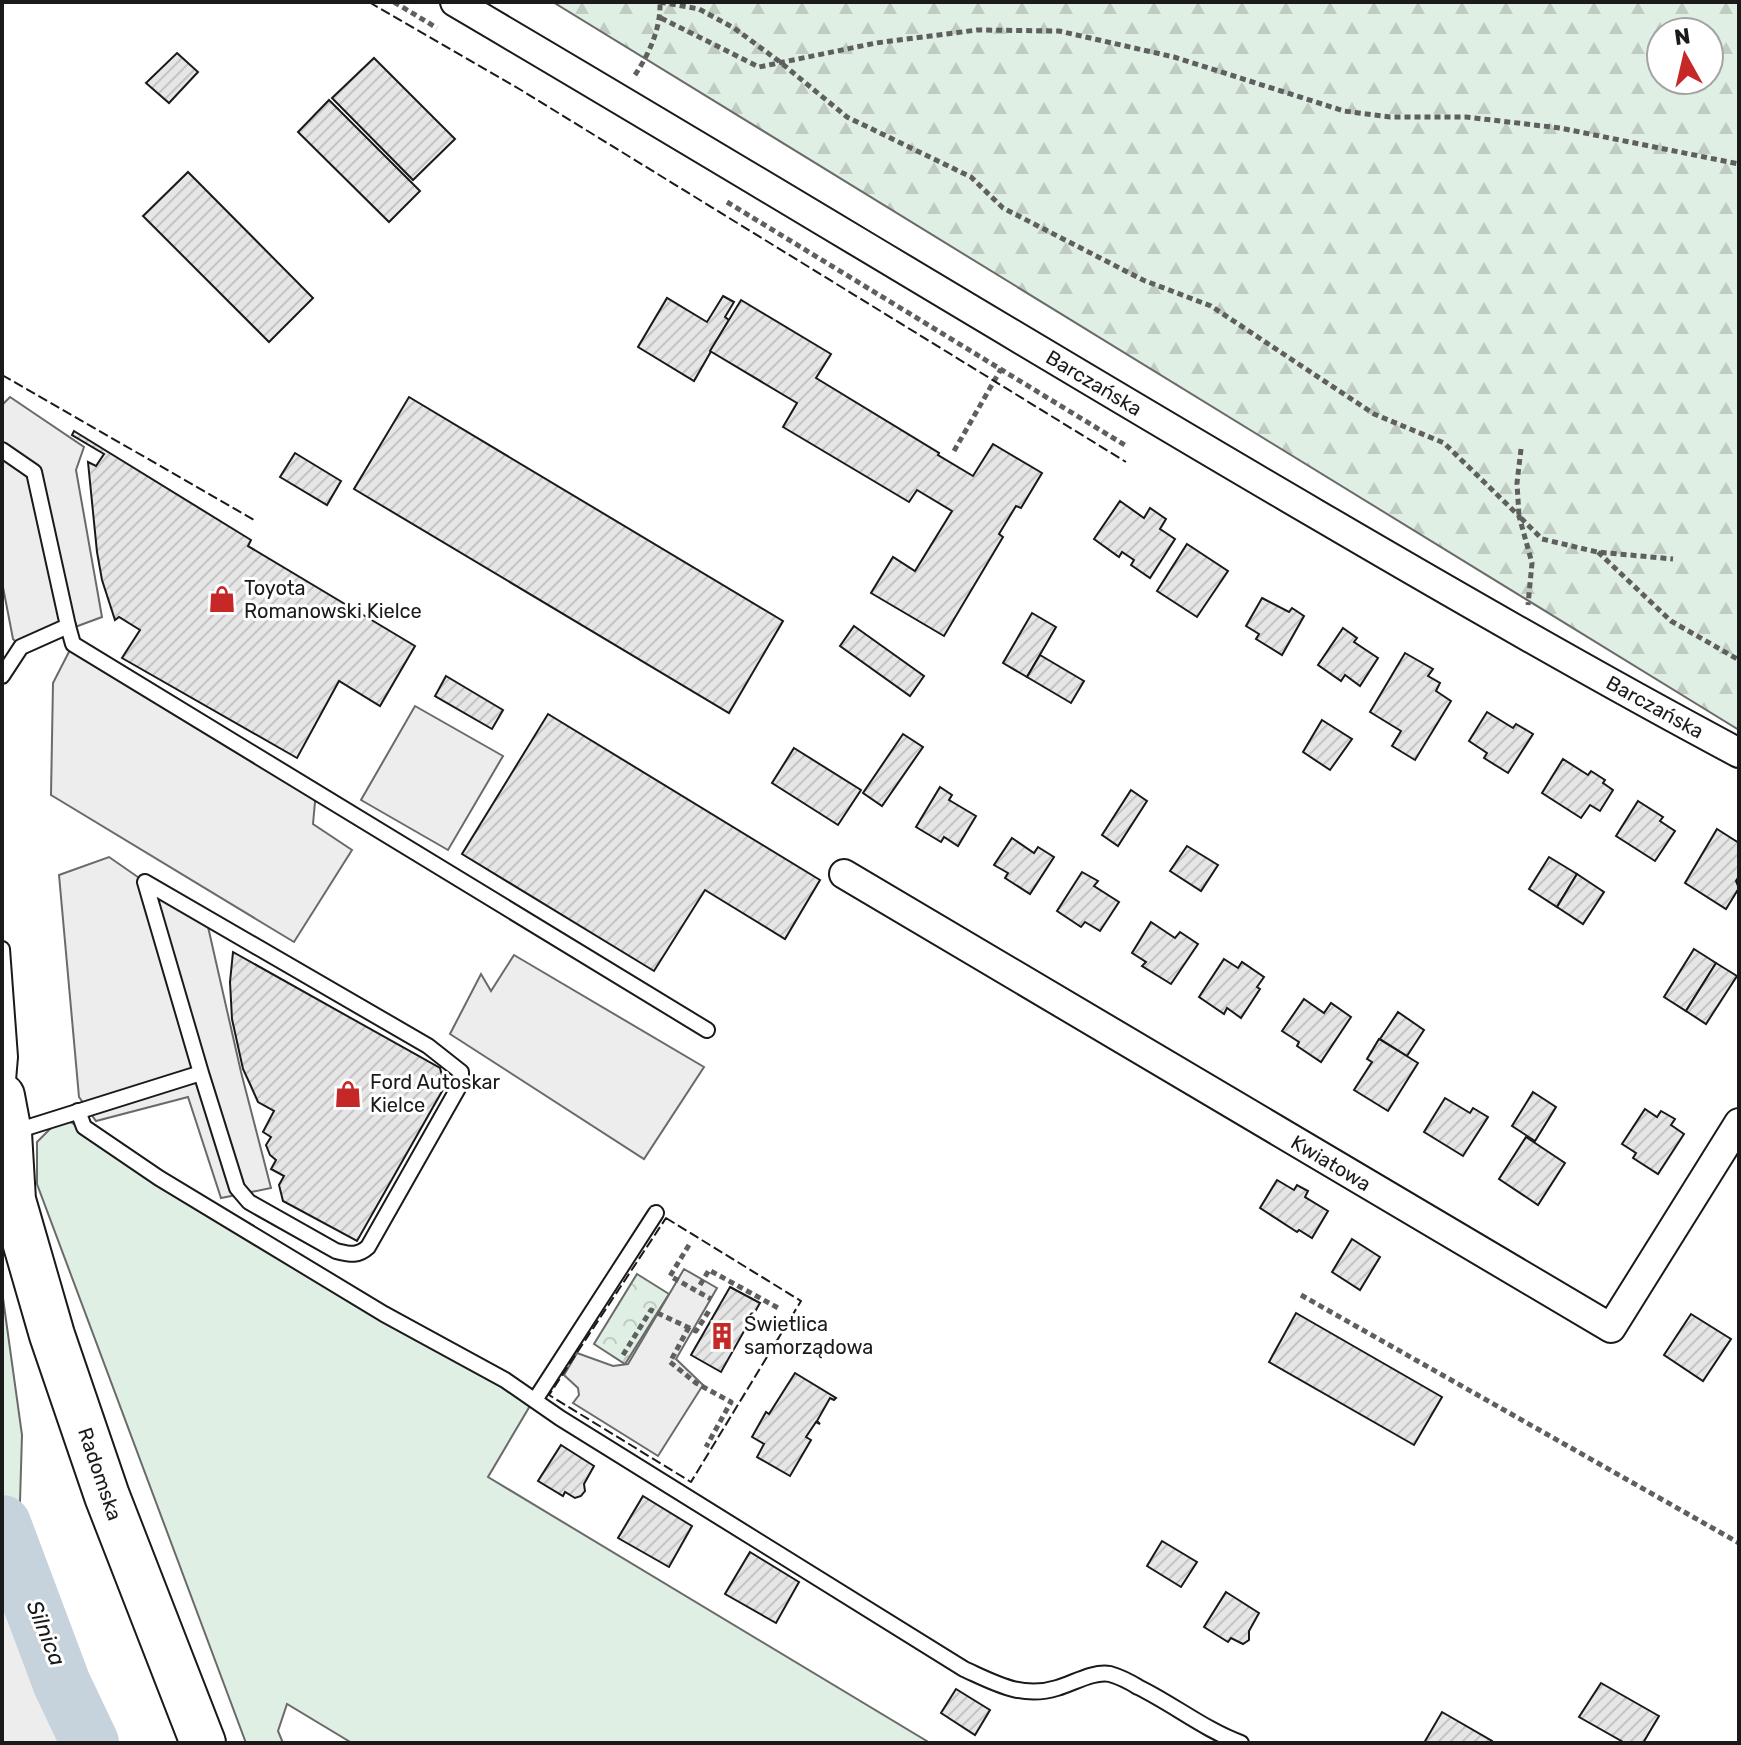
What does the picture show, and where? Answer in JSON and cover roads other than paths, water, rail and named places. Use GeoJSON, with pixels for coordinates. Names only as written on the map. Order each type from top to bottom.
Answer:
{"type":"FeatureCollection","features":[{"type":"Feature","properties":{"kind":"main road","name":"Radomska"},"geometry":{"type":"LineString","coordinates":[[5,1114],[8,1188],[52,1335],[107,1496],[203,1743]]}},
{"type":"Feature","properties":{"kind":"street","name":"Barczańska"},"geometry":{"type":"LineString","coordinates":[[455,2],[1115,396],[1516,630],[1739,753]]}},
{"type":"Feature","properties":{"kind":"street","name":"Kwiatowa"},"geometry":{"type":"LineString","coordinates":[[844,874],[1611,1328],[1739,1123]]}},
{"type":"Feature","properties":{"kind":"lane"},"geometry":{"type":"LineString","coordinates":[[2,450],[34,472],[73,644],[707,1030]]}},
{"type":"Feature","properties":{"kind":"lane"},"geometry":{"type":"LineString","coordinates":[[2,676],[21,647],[68,626]]}},
{"type":"Feature","properties":{"kind":"lane"},"geometry":{"type":"LineString","coordinates":[[145,882],[428,1046],[461,1072],[461,1083],[368,1247],[359,1254],[350,1255],[336,1251],[249,1202],[237,1188],[201,1073],[145,882]]}},
{"type":"Feature","properties":{"kind":"lane"},"geometry":{"type":"LineString","coordinates":[[2,949],[10,1057],[5,1114],[78,1111],[201,1073]]}},
{"type":"Feature","properties":{"kind":"lane"},"geometry":{"type":"LineString","coordinates":[[78,1111],[84,1127],[159,1178],[384,1314],[505,1380],[964,1669],[1013,1691],[1033,1692],[1055,1689],[1107,1673],[1149,1692],[1227,1738],[1241,1743]]}},
{"type":"Feature","properties":{"kind":"lane"},"geometry":{"type":"LineString","coordinates":[[535,1400],[656,1213]]}},
{"type":"Feature","properties":{"kind":"waterway","name":"Silnica"},"geometry":{"type":"LineString","coordinates":[[2,1524],[62,1684],[90,1743]]}},
{"type":"Feature","properties":{"kind":"place","name":"Toyota Romanowski Kielce"},"geometry":{"type":"Point","coordinates":[222,599]}},
{"type":"Feature","properties":{"kind":"place","name":"Ford Autoskar Kielce"},"geometry":{"type":"Point","coordinates":[348,1094]}},
{"type":"Feature","properties":{"kind":"place","name":"Świetlica samorządowa"},"geometry":{"type":"Point","coordinates":[722,1336]}}]}
